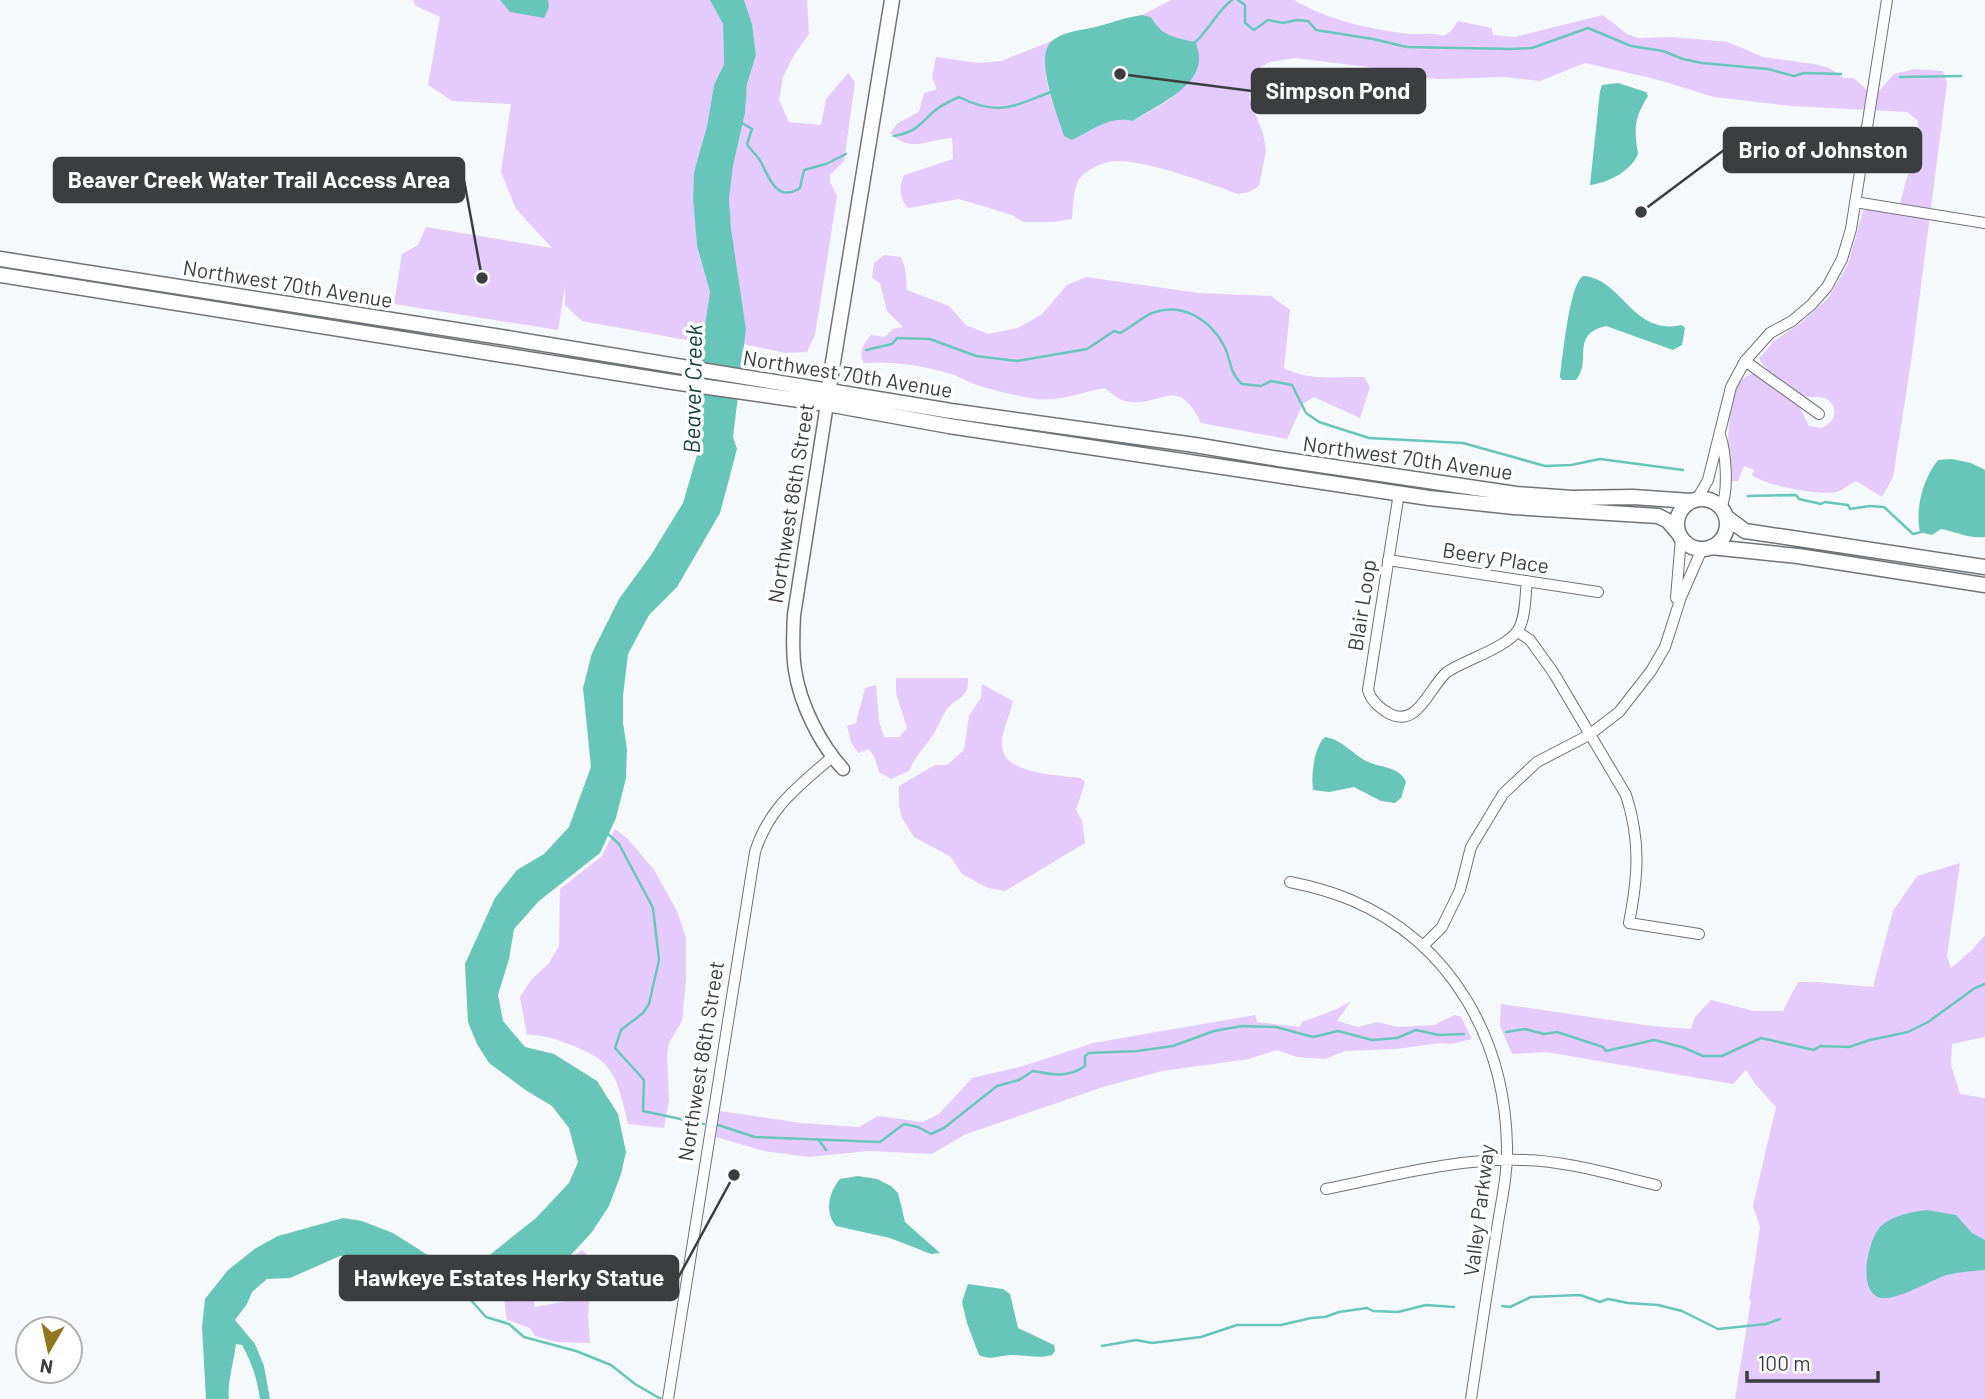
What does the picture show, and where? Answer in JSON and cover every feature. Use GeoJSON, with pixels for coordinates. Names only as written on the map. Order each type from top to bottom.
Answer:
{"type":"FeatureCollection","features":[{"type":"Feature","properties":{"kind":"main road","name":"Northwest 86th Street"},"geometry":{"type":"LineString","coordinates":[[827,398],[892,0]]}},
{"type":"Feature","properties":{"kind":"main road","name":"Northwest 70th Avenue"},"geometry":{"type":"LineString","coordinates":[[0,259],[767,381],[827,398],[949,426],[1399,493],[1514,507],[1657,516],[1668,522],[1686,544],[1798,556],[1985,585]]}},
{"type":"Feature","properties":{"kind":"main road","name":"Northwest 70th Avenue"},"geometry":{"type":"LineString","coordinates":[[0,275],[764,396],[827,398],[1225,450],[1516,494],[1572,498],[1710,500],[1745,531],[1985,567]]}},
{"type":"Feature","properties":{"kind":"main road"},"geometry":{"type":"LineString","coordinates":[[1680,536],[1677,527],[1680,511],[1694,500]]}},
{"type":"Feature","properties":{"kind":"main road"},"geometry":{"type":"LineString","coordinates":[[1707,548],[1724,535],[1723,512]]}},
{"type":"Feature","properties":{"kind":"street"},"geometry":{"type":"LineString","coordinates":[[1694,500],[1708,480],[1731,387],[1745,361],[1770,333],[1792,321],[1811,305],[1827,287],[1842,259],[1851,229],[1887,0]]}},
{"type":"Feature","properties":{"kind":"street"},"geometry":{"type":"LineString","coordinates":[[1855,202],[1985,223]]}},
{"type":"Feature","properties":{"kind":"street"},"geometry":{"type":"LineString","coordinates":[[1745,361],[1819,414]]}},
{"type":"Feature","properties":{"kind":"street","name":"Northwest 86th Street"},"geometry":{"type":"LineString","coordinates":[[827,398],[796,603],[793,647],[795,673],[802,695],[832,757],[843,769]]}},
{"type":"Feature","properties":{"kind":"street"},"geometry":{"type":"LineString","coordinates":[[1720,435],[1724,445],[1726,498],[1723,512]]}},
{"type":"Feature","properties":{"kind":"street"},"geometry":{"type":"LineString","coordinates":[[1222,466],[1225,450]]}},
{"type":"Feature","properties":{"kind":"street","name":"Blair Loop"},"geometry":{"type":"LineString","coordinates":[[1399,493],[1367,690],[1371,699],[1389,714],[1403,718],[1412,715],[1447,672],[1518,632]]}},
{"type":"Feature","properties":{"kind":"street"},"geometry":{"type":"LineString","coordinates":[[1675,612],[1680,536]]}},
{"type":"Feature","properties":{"kind":"street"},"geometry":{"type":"LineString","coordinates":[[1423,946],[1442,927],[1460,890],[1471,847],[1503,794],[1537,762],[1589,735],[1619,712],[1651,671],[1665,647],[1675,612],[1707,548]]}},
{"type":"Feature","properties":{"kind":"street","name":"Beery Place"},"geometry":{"type":"LineString","coordinates":[[1388,560],[1598,592]]}},
{"type":"Feature","properties":{"kind":"street"},"geometry":{"type":"LineString","coordinates":[[1527,581],[1518,632],[1530,640],[1547,663],[1615,774],[1632,813],[1638,863],[1629,923],[1699,934]]}},
{"type":"Feature","properties":{"kind":"street","name":"Northwest 86th Street"},"geometry":{"type":"LineString","coordinates":[[668,1398],[755,852],[760,835],[775,809],[832,757]]}},
{"type":"Feature","properties":{"kind":"street","name":"Valley Parkway"},"geometry":{"type":"LineString","coordinates":[[1290,882],[1351,900],[1379,914],[1423,946],[1469,1001],[1490,1046],[1504,1108],[1506,1171],[1471,1399]]}},
{"type":"Feature","properties":{"kind":"street"},"geometry":{"type":"LineString","coordinates":[[1326,1189],[1439,1166],[1495,1160],[1540,1161],[1656,1185]]}},
{"type":"Feature","properties":{"kind":"shaded area"},"geometry":{"type":"Polygon","coordinates":[[[413,0],[710,0],[723,23],[724,64],[714,85],[707,126],[694,172],[697,246],[710,292],[702,343],[582,321],[565,305],[565,286],[558,330],[394,304],[402,254],[418,245],[426,227],[552,248],[516,209],[501,172],[511,104],[452,101],[428,85],[440,17],[416,6],[413,0]]]}},
{"type":"Feature","properties":{"kind":"shaded area"},"geometry":{"type":"Polygon","coordinates":[[[500,0],[548,0],[549,7],[544,18],[510,12],[500,0]]]}},
{"type":"Feature","properties":{"kind":"shaded area"},"geometry":{"type":"Polygon","coordinates":[[[710,0],[744,0],[752,24],[756,55],[747,84],[745,113],[733,166],[729,199],[746,329],[733,437],[737,449],[720,513],[677,587],[649,615],[628,654],[623,696],[626,778],[616,818],[600,853],[539,901],[514,929],[509,959],[498,995],[503,1021],[525,1047],[554,1054],[597,1081],[618,1114],[626,1152],[621,1174],[609,1206],[592,1232],[551,1272],[529,1280],[481,1292],[452,1294],[422,1287],[378,1263],[357,1256],[340,1256],[290,1278],[267,1279],[252,1292],[235,1320],[255,1344],[264,1366],[270,1399],[260,1399],[249,1358],[242,1345],[236,1344],[229,1399],[206,1399],[202,1327],[205,1299],[228,1270],[256,1248],[278,1236],[343,1218],[362,1221],[393,1233],[437,1261],[452,1266],[477,1265],[536,1218],[569,1183],[578,1162],[569,1128],[552,1106],[489,1063],[477,1044],[468,1022],[465,964],[495,898],[517,870],[544,854],[569,827],[591,767],[583,688],[592,653],[619,599],[651,555],[683,503],[697,455],[702,402],[702,343],[710,292],[697,246],[694,172],[707,126],[714,85],[724,64],[723,24],[710,0]]]}},
{"type":"Feature","properties":{"kind":"shaded area"},"geometry":{"type":"Polygon","coordinates":[[[744,0],[807,0],[809,34],[783,77],[779,100],[789,122],[821,125],[826,99],[848,73],[855,82],[844,161],[830,175],[830,182],[837,196],[815,335],[807,352],[785,353],[743,344],[746,329],[729,199],[733,166],[745,113],[747,84],[756,55],[752,24],[744,0]]]}},
{"type":"Feature","properties":{"kind":"shaded area"},"geometry":{"type":"Polygon","coordinates":[[[1171,0],[1294,0],[1321,13],[1365,27],[1443,36],[1450,32],[1458,21],[1492,28],[1493,35],[1514,37],[1603,15],[1627,34],[1638,38],[1673,37],[1728,42],[1763,57],[1829,68],[1844,78],[1854,78],[1870,93],[1879,91],[1894,74],[1914,69],[1943,71],[1947,83],[1912,355],[1893,477],[1882,497],[1856,481],[1839,491],[1829,493],[1779,486],[1758,479],[1752,475],[1754,470],[1744,466],[1738,481],[1729,481],[1728,437],[1732,401],[1737,387],[1745,377],[1755,374],[1799,406],[1809,426],[1821,428],[1833,417],[1833,406],[1827,400],[1799,394],[1772,373],[1759,358],[1775,340],[1801,323],[1829,297],[1848,264],[1863,211],[1868,209],[1898,213],[1919,145],[1918,121],[1907,112],[1791,106],[1714,97],[1655,79],[1585,63],[1540,81],[1505,77],[1439,79],[1406,76],[1376,68],[1295,58],[1270,62],[1253,71],[1249,98],[1263,133],[1266,151],[1259,186],[1249,192],[1238,194],[1159,168],[1116,161],[1095,167],[1081,177],[1075,190],[1072,219],[1023,222],[1012,215],[959,199],[908,208],[901,193],[904,175],[953,159],[952,138],[913,144],[905,143],[890,133],[898,123],[919,112],[924,93],[937,89],[932,78],[936,57],[978,63],[1001,61],[1052,41],[1045,64],[1048,88],[1065,136],[1080,136],[1100,124],[1119,119],[1134,121],[1175,94],[1184,77],[1195,43],[1170,35],[1159,28],[1150,17],[1142,15],[1171,0]]]}},
{"type":"Feature","properties":{"kind":"shaded area"},"geometry":{"type":"Polygon","coordinates":[[[1142,15],[1151,17],[1159,28],[1170,35],[1195,42],[1199,56],[1197,69],[1191,80],[1169,99],[1133,121],[1109,122],[1072,140],[1064,136],[1046,73],[1047,49],[1052,41],[1074,31],[1142,15]]]}},
{"type":"Feature","properties":{"kind":"shaded area"},"geometry":{"type":"Polygon","coordinates":[[[1618,83],[1646,92],[1648,96],[1636,124],[1638,154],[1630,166],[1618,175],[1590,185],[1600,91],[1602,85],[1618,83]]]}},
{"type":"Feature","properties":{"kind":"shaded area"},"geometry":{"type":"Polygon","coordinates":[[[884,255],[901,257],[907,290],[949,306],[966,325],[988,334],[1018,328],[1042,314],[1067,285],[1086,277],[1199,293],[1271,296],[1290,310],[1284,368],[1314,377],[1364,377],[1370,387],[1360,418],[1314,397],[1303,404],[1287,439],[1201,423],[1193,408],[1177,396],[1130,402],[1120,399],[1105,388],[1045,400],[1013,395],[924,367],[864,363],[864,344],[871,335],[885,337],[893,329],[903,327],[887,311],[880,283],[872,278],[874,263],[884,255]]]}},
{"type":"Feature","properties":{"kind":"shaded area"},"geometry":{"type":"Polygon","coordinates":[[[1583,276],[1608,286],[1639,315],[1651,322],[1665,326],[1682,325],[1685,328],[1682,345],[1673,350],[1606,326],[1588,335],[1581,372],[1576,380],[1562,380],[1560,377],[1570,307],[1578,282],[1583,276]]]}},
{"type":"Feature","properties":{"kind":"shaded area"},"geometry":{"type":"Polygon","coordinates":[[[1952,459],[1971,463],[1985,470],[1985,537],[1941,529],[1932,535],[1920,532],[1920,504],[1928,476],[1938,460],[1952,459]]]}},
{"type":"Feature","properties":{"kind":"shaded area"},"geometry":{"type":"Polygon","coordinates":[[[896,678],[968,678],[968,685],[965,693],[946,711],[909,771],[891,779],[879,772],[869,749],[858,753],[851,742],[847,726],[856,723],[865,688],[876,685],[879,721],[884,737],[899,737],[907,728],[896,693],[896,678]]]}},
{"type":"Feature","properties":{"kind":"shaded area"},"geometry":{"type":"Polygon","coordinates":[[[982,684],[1013,701],[1002,741],[1005,756],[1012,763],[1033,772],[1080,778],[1085,782],[1076,810],[1082,821],[1085,843],[1005,891],[988,888],[962,874],[951,857],[914,837],[902,818],[899,805],[899,786],[935,765],[947,765],[964,750],[969,716],[981,698],[982,684]]]}},
{"type":"Feature","properties":{"kind":"shaded area"},"geometry":{"type":"Polygon","coordinates":[[[1325,737],[1337,741],[1368,762],[1399,773],[1406,782],[1401,798],[1395,803],[1381,801],[1354,787],[1329,792],[1313,790],[1314,762],[1318,747],[1325,737]]]}},
{"type":"Feature","properties":{"kind":"shaded area"},"geometry":{"type":"Polygon","coordinates":[[[615,829],[628,839],[654,870],[677,911],[686,938],[682,1021],[669,1043],[669,1100],[664,1128],[628,1124],[617,1084],[609,1069],[598,1058],[555,1039],[527,1035],[520,997],[531,980],[549,963],[559,946],[560,889],[602,856],[615,829]]]}},
{"type":"Feature","properties":{"kind":"shaded area"},"geometry":{"type":"Polygon","coordinates":[[[1960,863],[1947,956],[1951,968],[1985,935],[1985,1037],[1952,1044],[1951,1065],[1960,1094],[1985,1098],[1985,1399],[1735,1399],[1760,1227],[1753,1206],[1776,1107],[1746,1070],[1733,1084],[1546,1052],[1512,1054],[1500,1026],[1501,1004],[1652,1026],[1691,1029],[1695,1017],[1711,1000],[1753,1011],[1783,1011],[1798,982],[1873,987],[1893,911],[1917,876],[1960,863]]]}},
{"type":"Feature","properties":{"kind":"shaded area"},"geometry":{"type":"Polygon","coordinates":[[[1351,1001],[1337,1021],[1358,1027],[1378,1022],[1397,1027],[1434,1025],[1455,1015],[1461,1017],[1472,1039],[1451,1044],[1345,1051],[1325,1059],[1297,1057],[1277,1050],[1249,1059],[1162,1071],[1103,1087],[964,1135],[932,1154],[868,1151],[809,1157],[764,1151],[716,1137],[720,1111],[801,1123],[859,1127],[878,1116],[923,1122],[939,1114],[972,1078],[1023,1066],[1093,1043],[1255,1015],[1257,1022],[1299,1027],[1302,1022],[1351,1001]]]}},
{"type":"Feature","properties":{"kind":"shaded area"},"geometry":{"type":"Polygon","coordinates":[[[858,1176],[877,1179],[891,1186],[898,1193],[905,1222],[940,1253],[931,1254],[890,1238],[836,1226],[829,1208],[833,1190],[840,1179],[858,1176]]]}},
{"type":"Feature","properties":{"kind":"shaded area"},"geometry":{"type":"Polygon","coordinates":[[[1927,1210],[1956,1215],[1972,1233],[1985,1240],[1985,1270],[1947,1275],[1887,1298],[1873,1294],[1869,1286],[1867,1265],[1876,1233],[1891,1219],[1927,1210]]]}},
{"type":"Feature","properties":{"kind":"shaded area"},"geometry":{"type":"Polygon","coordinates":[[[582,1250],[592,1259],[588,1317],[590,1343],[557,1342],[535,1336],[530,1328],[507,1320],[503,1292],[532,1288],[535,1307],[566,1301],[571,1289],[573,1256],[582,1250]]]}},
{"type":"Feature","properties":{"kind":"shaded area"},"geometry":{"type":"Polygon","coordinates":[[[968,1284],[1003,1289],[1010,1294],[1018,1328],[1054,1345],[1055,1351],[1052,1355],[992,1358],[979,1355],[962,1302],[968,1284]]]}},
{"type":"Feature","properties":{"kind":"waterway"},"geometry":{"type":"LineString","coordinates":[[1193,44],[1232,0]]}},
{"type":"Feature","properties":{"kind":"waterway"},"geometry":{"type":"LineString","coordinates":[[1238,0],[1245,5],[1245,23],[1254,30],[1268,20],[1283,23],[1297,20],[1308,21],[1316,30],[1407,47],[1511,49],[1532,48],[1588,28],[1631,46],[1663,51],[1702,63],[1768,69],[1794,76],[1804,73],[1841,74]]}},
{"type":"Feature","properties":{"kind":"waterway"},"geometry":{"type":"LineString","coordinates":[[1900,77],[1961,76]]}},
{"type":"Feature","properties":{"kind":"waterway"},"geometry":{"type":"LineString","coordinates":[[894,136],[912,130],[936,110],[959,97],[985,107],[996,108],[1016,105],[1051,92]]}},
{"type":"Feature","properties":{"kind":"waterway"},"geometry":{"type":"LineString","coordinates":[[742,123],[752,129],[747,144],[775,187],[785,193],[800,188],[804,170],[826,164],[846,154]]}},
{"type":"Feature","properties":{"kind":"waterway"},"geometry":{"type":"LineString","coordinates":[[866,350],[892,344],[897,338],[930,339],[976,356],[1017,361],[1087,349],[1114,331],[1120,333],[1152,313],[1163,310],[1184,311],[1203,321],[1218,336],[1232,370],[1242,384],[1261,386],[1271,381],[1292,385],[1306,413],[1319,422],[1369,438],[1463,443],[1545,466],[1571,465],[1600,459],[1683,470]]}},
{"type":"Feature","properties":{"kind":"waterway"},"geometry":{"type":"LineString","coordinates":[[741,349],[745,353],[760,356]]}},
{"type":"Feature","properties":{"kind":"waterway"},"geometry":{"type":"LineString","coordinates":[[1748,496],[1796,495],[1799,499],[1821,504],[1825,502],[1848,505],[1850,509],[1884,507],[1913,534],[1921,532]]}},
{"type":"Feature","properties":{"kind":"waterway"},"geometry":{"type":"LineString","coordinates":[[607,833],[619,844],[653,908],[659,960],[649,1004],[643,1013],[621,1030],[615,1048],[644,1080],[643,1111],[704,1124]]}},
{"type":"Feature","properties":{"kind":"waterway"},"geometry":{"type":"LineString","coordinates":[[1506,1032],[1525,1029],[1544,1034],[1557,1032],[1603,1047],[1606,1051],[1654,1040],[1703,1056],[1722,1056],[1761,1038],[1814,1050],[1820,1046],[1849,1047],[1908,1032],[1985,984]]}},
{"type":"Feature","properties":{"kind":"waterway"},"geometry":{"type":"LineString","coordinates":[[718,1125],[755,1137],[880,1142],[904,1124],[931,1134],[944,1128],[997,1086],[1019,1080],[1033,1071],[1066,1074],[1079,1070],[1085,1066],[1085,1056],[1089,1053],[1173,1046],[1214,1031],[1242,1026],[1276,1027],[1313,1037],[1338,1031],[1372,1040],[1397,1038],[1416,1030],[1439,1035],[1464,1034]]}},
{"type":"Feature","properties":{"kind":"waterway"},"geometry":{"type":"LineString","coordinates":[[818,1139],[826,1150]]}},
{"type":"Feature","properties":{"kind":"waterway"},"geometry":{"type":"LineString","coordinates":[[470,1292],[470,1299],[486,1317],[509,1324],[524,1337],[576,1351],[611,1365],[635,1384],[661,1399]]}},
{"type":"Feature","properties":{"kind":"waterway"},"geometry":{"type":"LineString","coordinates":[[1502,1306],[1510,1307],[1531,1297],[1580,1295],[1600,1302],[1608,1299],[1658,1305],[1682,1311],[1718,1329],[1766,1324],[1780,1319]]}},
{"type":"Feature","properties":{"kind":"waterway"},"geometry":{"type":"LineString","coordinates":[[1102,1346],[1136,1340],[1152,1343],[1201,1337],[1237,1325],[1281,1325],[1367,1308],[1373,1311],[1398,1312],[1426,1305],[1454,1307]]}},
{"type":"Feature","properties":{"kind":"place","name":"Simpson Pond"},"geometry":{"type":"Point","coordinates":[1120,74]}},
{"type":"Feature","properties":{"kind":"place","name":"Brio of Johnston"},"geometry":{"type":"Point","coordinates":[1641,212]}},
{"type":"Feature","properties":{"kind":"place","name":"Beaver Creek Water Trail Access Area"},"geometry":{"type":"Point","coordinates":[482,278]}},
{"type":"Feature","properties":{"kind":"place","name":"Hawkeye Estates Herky Statue"},"geometry":{"type":"Point","coordinates":[734,1175]}},
{"type":"Feature","properties":{"kind":"water label","name":"Beaver Creek"},"geometry":{"type":"Point","coordinates":[692,389]}}]}
